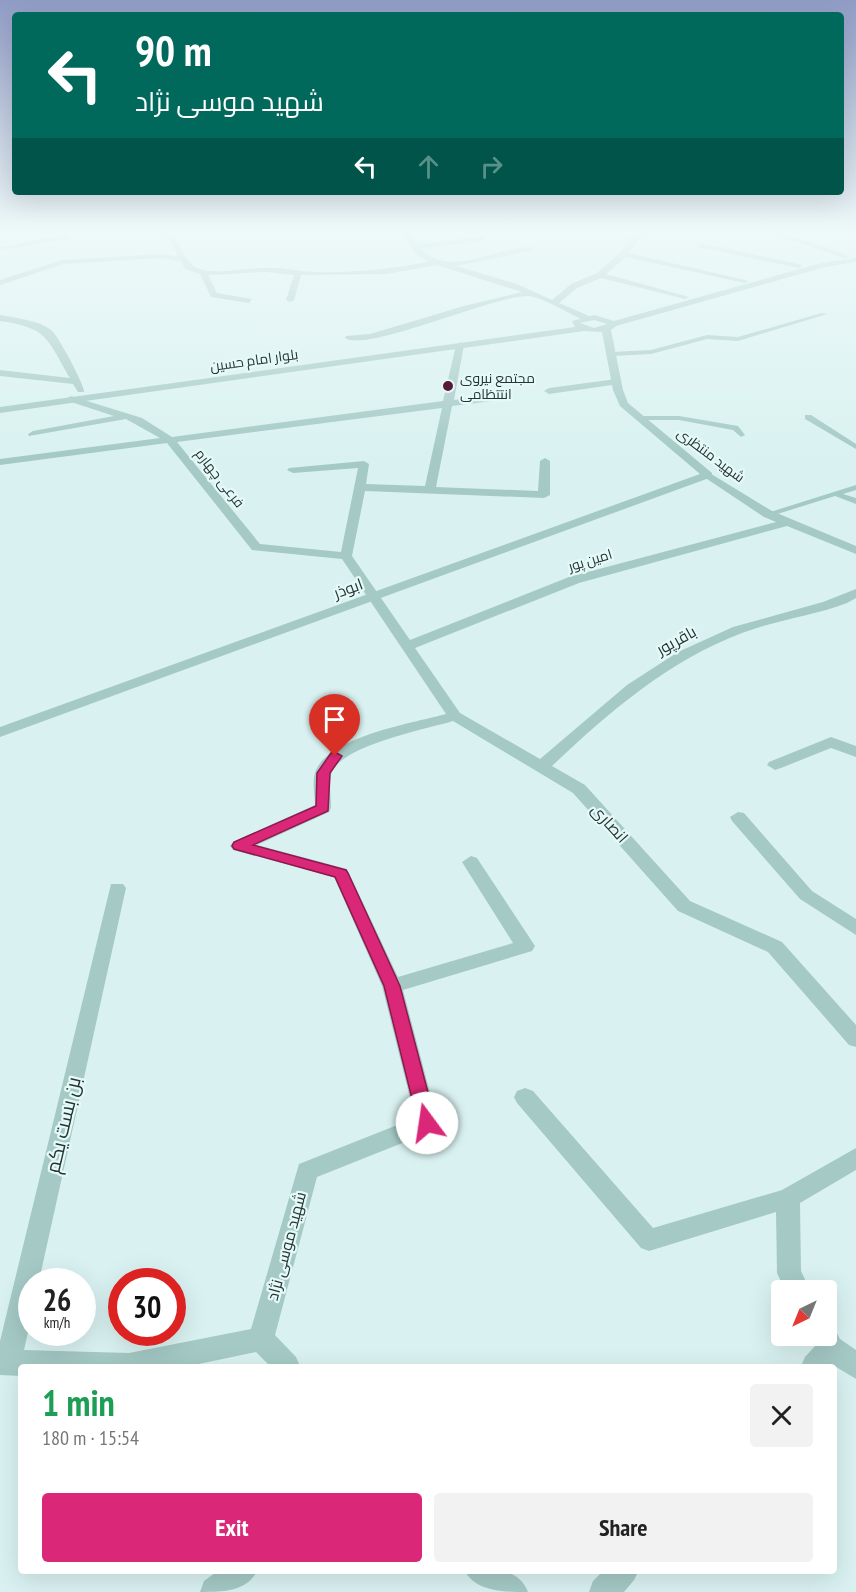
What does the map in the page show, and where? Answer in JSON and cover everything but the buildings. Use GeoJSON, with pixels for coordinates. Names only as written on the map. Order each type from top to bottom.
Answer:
{"type":"FeatureCollection","features":[{"type":"Feature","properties":{"kind":"street"},"geometry":{"type":"LineString","coordinates":[[349,338],[371,338],[478,305]]}},
{"type":"Feature","properties":{"kind":"street"},"geometry":{"type":"LineString","coordinates":[[559,305],[586,318],[601,319],[653,305]]}},
{"type":"Feature","properties":{"kind":"street"},"geometry":{"type":"LineString","coordinates":[[579,326],[609,327],[686,305]]}},
{"type":"Feature","properties":{"kind":"street"},"geometry":{"type":"LineString","coordinates":[[0,318],[21,321],[48,332],[79,386]]}},
{"type":"Feature","properties":{"kind":"street"},"geometry":{"type":"LineString","coordinates":[[579,326],[586,318]]}},
{"type":"Feature","properties":{"kind":"street"},"geometry":{"type":"LineString","coordinates":[[601,319],[609,327]]}},
{"type":"Feature","properties":{"kind":"street","name":"بلوار امام حسین"},"geometry":{"type":"LineString","coordinates":[[0,401],[79,386],[579,326]]}},
{"type":"Feature","properties":{"kind":"street","name":"بلوار امام حسین"},"geometry":{"type":"LineString","coordinates":[[0,410],[579,326]]}},
{"type":"Feature","properties":{"kind":"street","name":"شهید منتظری"},"geometry":{"type":"LineString","coordinates":[[609,327],[616,382],[624,404],[708,475],[768,514],[856,550]]}},
{"type":"Feature","properties":{"kind":"street"},"geometry":{"type":"LineString","coordinates":[[430,490],[460,345]]}},
{"type":"Feature","properties":{"kind":"street"},"geometry":{"type":"LineString","coordinates":[[0,373],[79,386]]}},
{"type":"Feature","properties":{"kind":"street"},"geometry":{"type":"LineString","coordinates":[[549,391],[616,382]]}},
{"type":"Feature","properties":{"kind":"street"},"geometry":{"type":"LineString","coordinates":[[0,462],[508,396]]}},
{"type":"Feature","properties":{"kind":"street","name":"فرعی چهارم"},"geometry":{"type":"LineString","coordinates":[[71,399],[127,416],[170,440],[256,547],[346,556]]}},
{"type":"Feature","properties":{"kind":"street"},"geometry":{"type":"LineString","coordinates":[[33,434],[127,416]]}},
{"type":"Feature","properties":{"kind":"street"},"geometry":{"type":"LineString","coordinates":[[361,487],[544,495],[545,460]]}},
{"type":"Feature","properties":{"kind":"street"},"geometry":{"type":"LineString","coordinates":[[293,470],[364,464],[346,556]]}},
{"type":"Feature","properties":{"kind":"street","name":"ابوذر"},"geometry":{"type":"LineString","coordinates":[[0,732],[708,475]]}},
{"type":"Feature","properties":{"kind":"street","name":"امین پور"},"geometry":{"type":"LineString","coordinates":[[407,646],[574,580],[788,522]]}},
{"type":"Feature","properties":{"kind":"street","name":"انصاری"},"geometry":{"type":"LineString","coordinates":[[346,556],[455,716],[579,789],[684,906],[776,946],[856,1039]]}},
{"type":"Feature","properties":{"kind":"street","name":"باقرپور"},"geometry":{"type":"LineString","coordinates":[[540,768],[596,716],[679,656],[738,630],[837,604],[856,593]]}},
{"type":"Feature","properties":{"kind":"street","name":"شهید موسی نژاد"},"geometry":{"type":"LineString","coordinates":[[261,1339],[306,1171],[427,1123],[392,986],[341,873],[239,846],[323,808],[323,773],[335,756],[352,746],[455,716]]}},
{"type":"Feature","properties":{"kind":"street"},"geometry":{"type":"LineString","coordinates":[[776,765],[831,742],[856,752]]}},
{"type":"Feature","properties":{"kind":"street"},"geometry":{"type":"LineString","coordinates":[[738,817],[806,895],[856,928]]}},
{"type":"Feature","properties":{"kind":"street"},"geometry":{"type":"LineString","coordinates":[[392,986],[525,946],[471,862]]}},
{"type":"Feature","properties":{"kind":"street","name":"بن بست یکم"},"geometry":{"type":"LineString","coordinates":[[4,1362],[117,888]]}},
{"type":"Feature","properties":{"kind":"street"},"geometry":{"type":"LineString","coordinates":[[525,1096],[649,1240],[788,1198],[856,1158]]}},
{"type":"Feature","properties":{"kind":"street"},"geometry":{"type":"LineString","coordinates":[[788,1198],[789,1274],[792,1280]]}},
{"type":"Feature","properties":{"kind":"street"},"geometry":{"type":"LineString","coordinates":[[139,1364],[261,1339],[285,1364]]}},
{"type":"Feature","properties":{"kind":"street"},"geometry":{"type":"LineString","coordinates":[[823,1350],[856,1366]]}},
{"type":"Feature","properties":{"kind":"street"},"geometry":{"type":"LineString","coordinates":[[4,1362],[66,1364]]}},
{"type":"Feature","properties":{"kind":"street"},"geometry":{"type":"LineString","coordinates":[[215,1592],[238,1574]]}},
{"type":"Feature","properties":{"kind":"street"},"geometry":{"type":"LineString","coordinates":[[485,1574],[513,1592]]}},
{"type":"Feature","properties":{"kind":"street"},"geometry":{"type":"LineString","coordinates":[[604,1592],[620,1574]]}},
{"type":"Feature","properties":{"kind":"lane"},"geometry":{"type":"LineString","coordinates":[[612,354],[651,352],[707,337],[738,339],[824,314]]}},
{"type":"Feature","properties":{"kind":"lane"},"geometry":{"type":"LineString","coordinates":[[640,417],[679,418],[735,428],[741,435]]}},
{"type":"Feature","properties":{"kind":"lane"},"geometry":{"type":"LineString","coordinates":[[808,417],[856,447]]}},
{"type":"Feature","properties":{"kind":"lane"},"geometry":{"type":"LineString","coordinates":[[768,514],[856,487]]}},
{"type":"Feature","properties":{"kind":"lane"},"geometry":{"type":"LineString","coordinates":[[834,493],[856,501]]}},
{"type":"Feature","properties":{"kind":"place","name":"مجتمع نیروی انتتظامی"},"geometry":{"type":"Point","coordinates":[448,386]}},
{"type":"Feature","properties":{"kind":"route"},"geometry":{"type":"LineString","coordinates":[[335,756],[323,773],[323,808],[239,846],[341,873],[392,986],[427,1123]]}}]}
